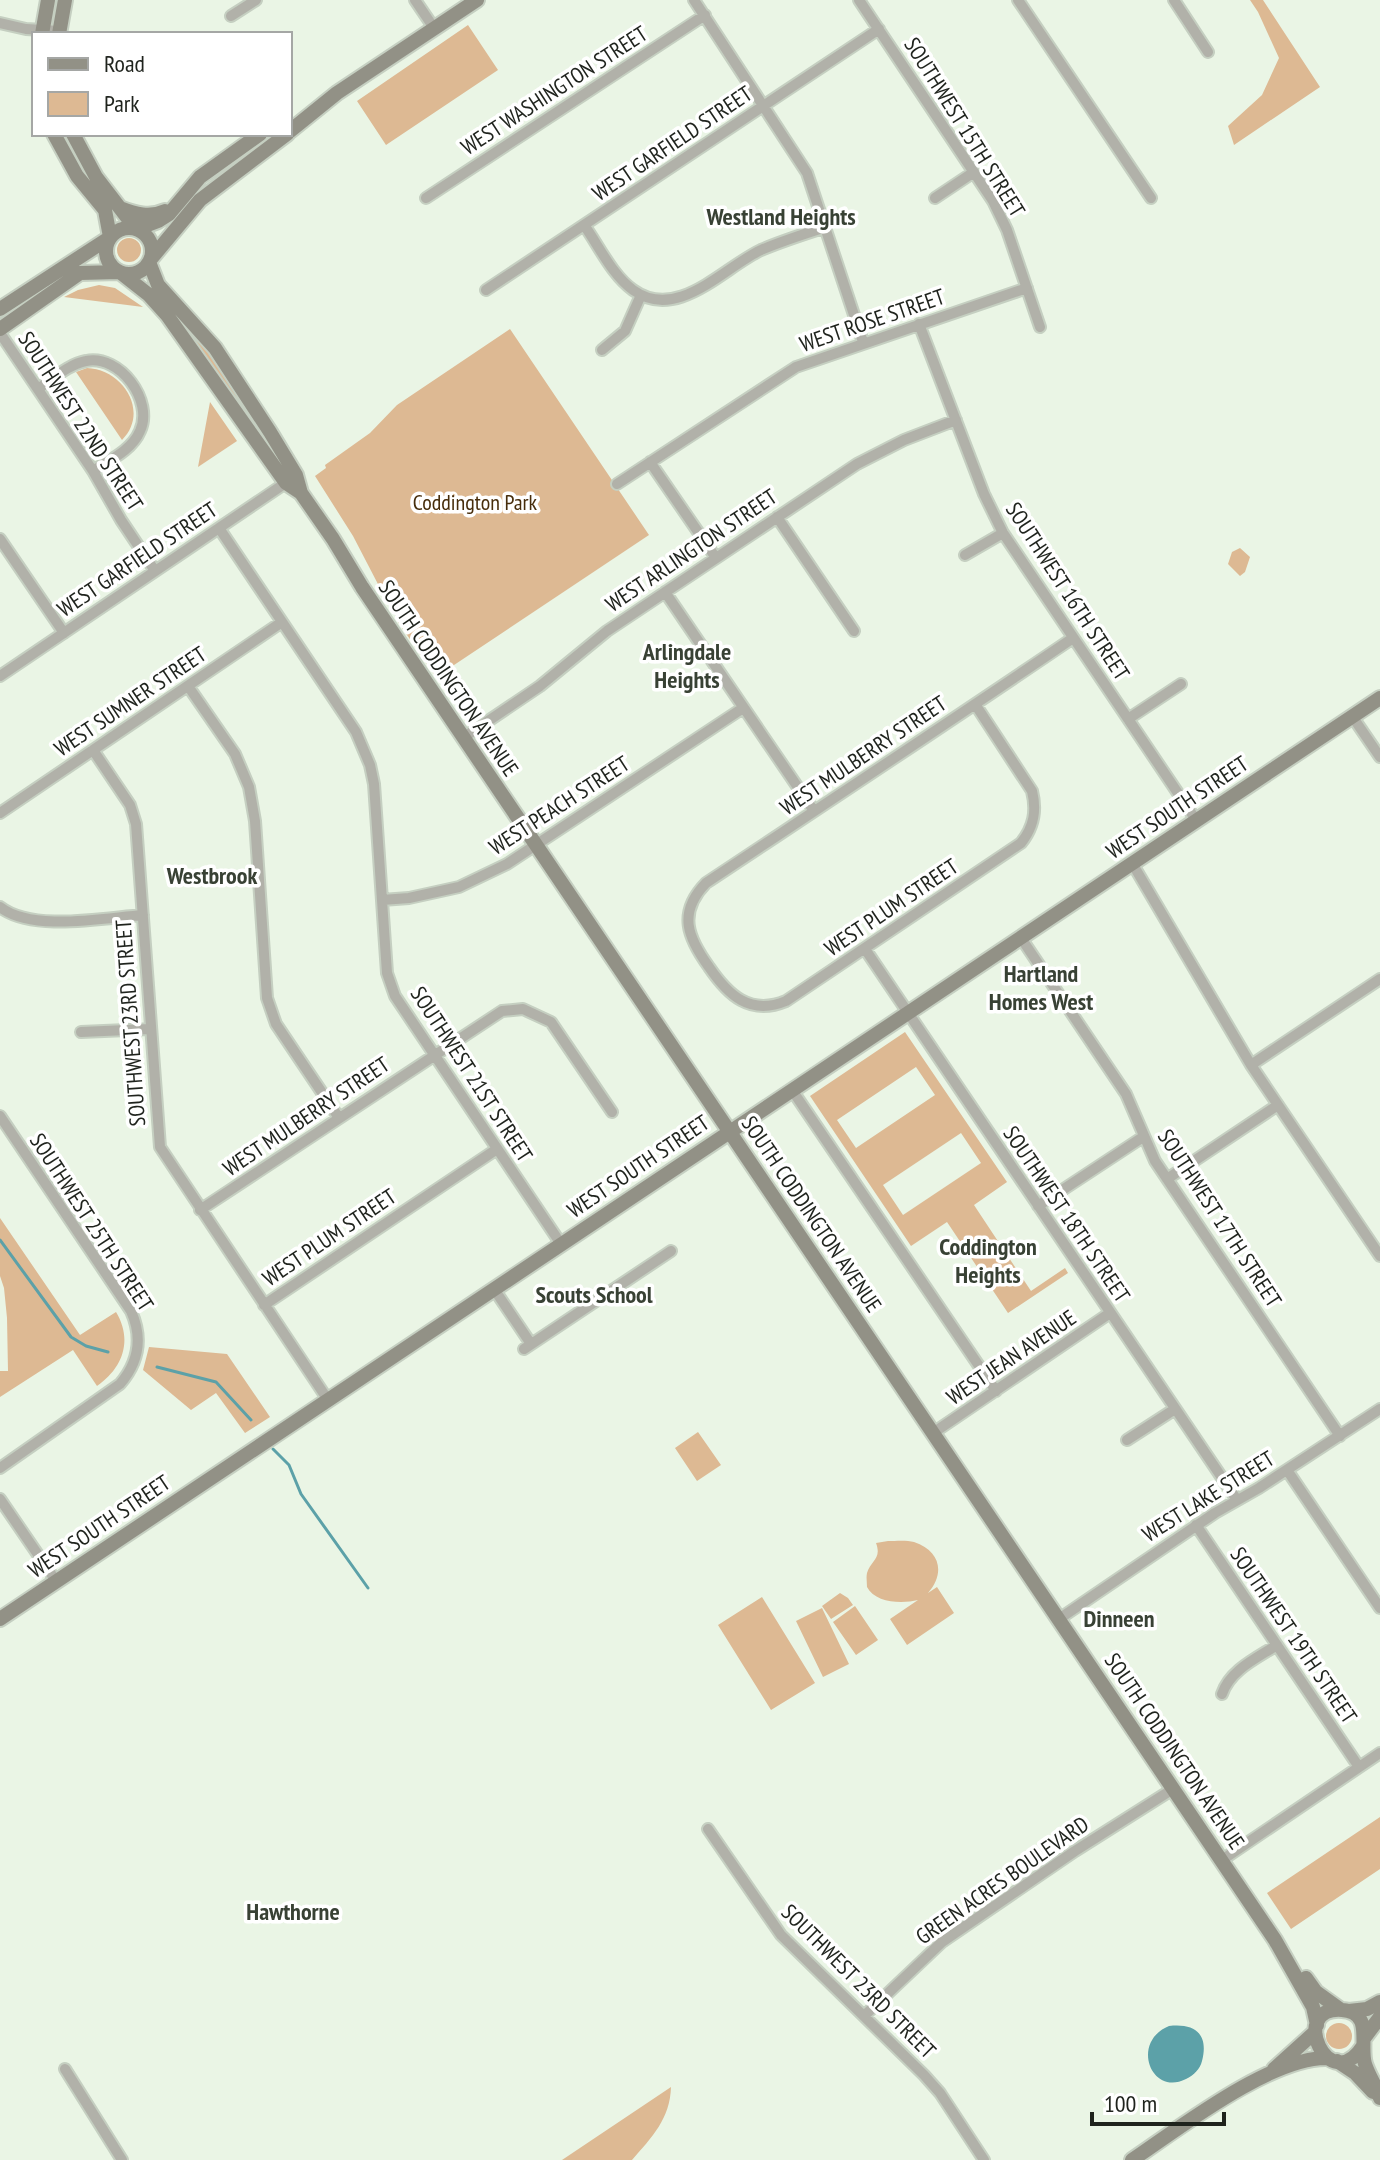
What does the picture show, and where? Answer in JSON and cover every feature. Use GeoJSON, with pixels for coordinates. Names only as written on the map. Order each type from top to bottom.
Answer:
{"type":"FeatureCollection","features":[{"type":"Feature","properties":{"kind":"main road"},"geometry":{"type":"LineString","coordinates":[[42,32],[48,0]]}},
{"type":"Feature","properties":{"kind":"main road"},"geometry":{"type":"LineString","coordinates":[[59,32],[65,0]]}},
{"type":"Feature","properties":{"kind":"main road"},"geometry":{"type":"LineString","coordinates":[[292,120],[477,0]]}},
{"type":"Feature","properties":{"kind":"main road"},"geometry":{"type":"LineString","coordinates":[[292,130],[337,93]]}},
{"type":"Feature","properties":{"kind":"main road"},"geometry":{"type":"LineString","coordinates":[[55,136],[98,208],[101,219],[99,233],[90,249]]}},
{"type":"Feature","properties":{"kind":"main road"},"geometry":{"type":"LineString","coordinates":[[74,136],[96,177],[136,229],[150,242],[149,261]]}},
{"type":"Feature","properties":{"kind":"main road"},"geometry":{"type":"LineString","coordinates":[[0,309],[122,228],[136,229],[162,219],[200,177],[257,136]]}},
{"type":"Feature","properties":{"kind":"main road"},"geometry":{"type":"LineString","coordinates":[[257,157],[256,147],[272,136]]}},
{"type":"Feature","properties":{"kind":"main road"},"geometry":{"type":"LineString","coordinates":[[184,216],[213,188],[284,136]]}},
{"type":"Feature","properties":{"kind":"main road"},"geometry":{"type":"LineString","coordinates":[[0,331],[80,273],[137,272],[163,246],[208,182],[235,161],[238,157],[236,150]]}},
{"type":"Feature","properties":{"kind":"main road"},"geometry":{"type":"LineString","coordinates":[[83,185],[105,210],[109,238],[105,249],[107,260],[120,272]]}},
{"type":"Feature","properties":{"kind":"main road"},"geometry":{"type":"LineString","coordinates":[[120,208],[156,215],[181,199]]}},
{"type":"Feature","properties":{"kind":"main road"},"geometry":{"type":"LineString","coordinates":[[163,246],[160,263],[163,282],[175,302]]}},
{"type":"Feature","properties":{"kind":"main road","name":"SOUTH CODDINGTON AVENUE"},"geometry":{"type":"LineString","coordinates":[[149,261],[158,285],[215,348],[291,479]]}},
{"type":"Feature","properties":{"kind":"main road","name":"SOUTH CODDINGTON AVENUE"},"geometry":{"type":"LineString","coordinates":[[120,272],[149,295],[167,315],[301,493],[463,738],[1288,1959],[1292,1974],[1313,2007],[1316,2028]]}},
{"type":"Feature","properties":{"kind":"main road","name":"WEST SOUTH STREET"},"geometry":{"type":"LineString","coordinates":[[0,1619],[1380,698]]}},
{"type":"Feature","properties":{"kind":"main road","name":"SOUTH CODDINGTON AVENUE"},"geometry":{"type":"LineString","coordinates":[[1288,1959],[1300,1968],[1316,1992],[1345,2010]]}},
{"type":"Feature","properties":{"kind":"main road"},"geometry":{"type":"LineString","coordinates":[[1268,2074],[1316,2028],[1326,2014],[1367,2009],[1380,2002]]}},
{"type":"Feature","properties":{"kind":"main road"},"geometry":{"type":"LineString","coordinates":[[1345,2010],[1362,2022],[1364,2060],[1380,2098]]}},
{"type":"Feature","properties":{"kind":"main road"},"geometry":{"type":"LineString","coordinates":[[1132,2160],[1212,2106],[1268,2074],[1308,2059],[1353,2057],[1380,2017]]}},
{"type":"Feature","properties":{"kind":"main road"},"geometry":{"type":"LineString","coordinates":[[1316,2028],[1317,2047],[1355,2073],[1380,2098]]}},
{"type":"Feature","properties":{"kind":"street"},"geometry":{"type":"LineString","coordinates":[[231,16],[256,0]]}},
{"type":"Feature","properties":{"kind":"street"},"geometry":{"type":"LineString","coordinates":[[415,0],[434,28]]}},
{"type":"Feature","properties":{"kind":"street"},"geometry":{"type":"LineString","coordinates":[[694,0],[807,173],[863,342]]}},
{"type":"Feature","properties":{"kind":"street","name":"SOUTHWEST 15TH STREET"},"geometry":{"type":"LineString","coordinates":[[859,0],[1003,220],[1040,327]]}},
{"type":"Feature","properties":{"kind":"street"},"geometry":{"type":"LineString","coordinates":[[1018,0],[1151,198]]}},
{"type":"Feature","properties":{"kind":"street"},"geometry":{"type":"LineString","coordinates":[[1174,0],[1208,52]]}},
{"type":"Feature","properties":{"kind":"street","name":"WEST WASHINGTON STREET"},"geometry":{"type":"LineString","coordinates":[[426,198],[705,15]]}},
{"type":"Feature","properties":{"kind":"street"},"geometry":{"type":"LineString","coordinates":[[0,23],[42,32]]}},
{"type":"Feature","properties":{"kind":"street","name":"WEST GARFIELD STREET"},"geometry":{"type":"LineString","coordinates":[[486,290],[879,29]]}},
{"type":"Feature","properties":{"kind":"street"},"geometry":{"type":"LineString","coordinates":[[935,198],[974,172]]}},
{"type":"Feature","properties":{"kind":"street"},"geometry":{"type":"LineString","coordinates":[[584,225],[623,281],[641,295],[668,300],[680,298],[760,251],[826,227]]}},
{"type":"Feature","properties":{"kind":"street","name":"WEST ROSE STREET"},"geometry":{"type":"LineString","coordinates":[[617,484],[778,377],[814,359],[1027,288]]}},
{"type":"Feature","properties":{"kind":"street"},"geometry":{"type":"LineString","coordinates":[[602,350],[625,331],[641,295]]}},
{"type":"Feature","properties":{"kind":"street","name":"SOUTHWEST 16TH STREET"},"geometry":{"type":"LineString","coordinates":[[919,324],[984,494],[1003,533],[1196,820]]}},
{"type":"Feature","properties":{"kind":"street","name":"SOUTHWEST 22ND STREET"},"geometry":{"type":"LineString","coordinates":[[0,331],[155,571]]}},
{"type":"Feature","properties":{"kind":"street"},"geometry":{"type":"LineString","coordinates":[[38,389],[84,361],[110,364],[125,376],[142,406],[139,435],[128,448],[93,471]]}},
{"type":"Feature","properties":{"kind":"street","name":"WEST ARLINGTON STREET"},"geometry":{"type":"LineString","coordinates":[[463,738],[517,703],[607,631],[777,517],[881,450],[956,420]]}},
{"type":"Feature","properties":{"kind":"street"},"geometry":{"type":"LineString","coordinates":[[650,462],[716,558]]}},
{"type":"Feature","properties":{"kind":"street","name":"WEST GARFIELD STREET"},"geometry":{"type":"LineString","coordinates":[[0,676],[291,479]]}},
{"type":"Feature","properties":{"kind":"street"},"geometry":{"type":"LineString","coordinates":[[777,517],[854,631]]}},
{"type":"Feature","properties":{"kind":"street","name":"SOUTHWEST 21ST STREET"},"geometry":{"type":"LineString","coordinates":[[219,528],[365,749],[374,784],[390,984],[395,996],[561,1244]]}},
{"type":"Feature","properties":{"kind":"street"},"geometry":{"type":"LineString","coordinates":[[965,555],[1003,533]]}},
{"type":"Feature","properties":{"kind":"street"},"geometry":{"type":"LineString","coordinates":[[1,542],[64,633]]}},
{"type":"Feature","properties":{"kind":"street"},"geometry":{"type":"LineString","coordinates":[[665,592],[814,811]]}},
{"type":"Feature","properties":{"kind":"street","name":"WEST SUMNER STREET"},"geometry":{"type":"LineString","coordinates":[[0,813],[282,622]]}},
{"type":"Feature","properties":{"kind":"street","name":"WEST MULBERRY STREET"},"geometry":{"type":"LineString","coordinates":[[759,1007],[738,1001],[723,988],[694,947],[689,916],[694,899],[706,883],[1073,638]]}},
{"type":"Feature","properties":{"kind":"street"},"geometry":{"type":"LineString","coordinates":[[1128,719],[1181,684]]}},
{"type":"Feature","properties":{"kind":"street"},"geometry":{"type":"LineString","coordinates":[[188,686],[235,754],[249,787],[255,821],[270,1011],[339,1118]]}},
{"type":"Feature","properties":{"kind":"street","name":"WEST PLUM STREET"},"geometry":{"type":"LineString","coordinates":[[759,1007],[786,1001],[1013,850],[1028,834],[1033,823],[1035,802],[1029,784],[975,704]]}},
{"type":"Feature","properties":{"kind":"street","name":"WEST PEACH STREET"},"geometry":{"type":"LineString","coordinates":[[382,900],[409,898],[459,887],[507,864],[743,708]]}},
{"type":"Feature","properties":{"kind":"street"},"geometry":{"type":"LineString","coordinates":[[1352,716],[1380,757]]}},
{"type":"Feature","properties":{"kind":"street","name":"SOUTHWEST 23RD STREET"},"geometry":{"type":"LineString","coordinates":[[93,750],[133,813],[138,835],[160,1147],[328,1400]]}},
{"type":"Feature","properties":{"kind":"street"},"geometry":{"type":"LineString","coordinates":[[1132,863],[1251,1065],[1380,1256]]}},
{"type":"Feature","properties":{"kind":"street"},"geometry":{"type":"LineString","coordinates":[[0,907],[16,918],[38,922],[143,915]]}},
{"type":"Feature","properties":{"kind":"street","name":"SOUTHWEST 17TH STREET"},"geometry":{"type":"LineString","coordinates":[[1021,938],[1126,1094],[1143,1137],[1167,1179],[1340,1436]]}},
{"type":"Feature","properties":{"kind":"street","name":"SOUTHWEST 18TH STREET"},"geometry":{"type":"LineString","coordinates":[[865,949],[1237,1500]]}},
{"type":"Feature","properties":{"kind":"street"},"geometry":{"type":"LineString","coordinates":[[1251,1065],[1380,979]]}},
{"type":"Feature","properties":{"kind":"street","name":"WEST MULBERRY STREET"},"geometry":{"type":"LineString","coordinates":[[200,1210],[494,1015],[523,1006],[542,1015],[560,1031],[612,1112]]}},
{"type":"Feature","properties":{"kind":"street"},"geometry":{"type":"LineString","coordinates":[[81,1032],[150,1029]]}},
{"type":"Feature","properties":{"kind":"street"},"geometry":{"type":"LineString","coordinates":[[792,1090],[996,1391]]}},
{"type":"Feature","properties":{"kind":"street"},"geometry":{"type":"LineString","coordinates":[[1167,1179],[1278,1105]]}},
{"type":"Feature","properties":{"kind":"street","name":"SOUTHWEST 25TH STREET"},"geometry":{"type":"LineString","coordinates":[[0,1116],[131,1311],[139,1334],[134,1365],[120,1384],[0,1468]]}},
{"type":"Feature","properties":{"kind":"street"},"geometry":{"type":"LineString","coordinates":[[1038,1206],[1143,1137]]}},
{"type":"Feature","properties":{"kind":"street","name":"WEST PLUM STREET"},"geometry":{"type":"LineString","coordinates":[[264,1305],[497,1149]]}},
{"type":"Feature","properties":{"kind":"street"},"geometry":{"type":"LineString","coordinates":[[494,1289],[528,1346],[671,1251]]}},
{"type":"Feature","properties":{"kind":"street","name":"WEST JEAN AVENUE"},"geometry":{"type":"LineString","coordinates":[[933,1433],[1110,1313]]}},
{"type":"Feature","properties":{"kind":"street"},"geometry":{"type":"LineString","coordinates":[[1127,1440],[1175,1409]]}},
{"type":"Feature","properties":{"kind":"street","name":"WEST LAKE STREET"},"geometry":{"type":"LineString","coordinates":[[1059,1619],[1196,1525],[1378,1413]]}},
{"type":"Feature","properties":{"kind":"street"},"geometry":{"type":"LineString","coordinates":[[1287,1470],[1380,1608]]}},
{"type":"Feature","properties":{"kind":"street"},"geometry":{"type":"LineString","coordinates":[[0,1499],[56,1581]]}},
{"type":"Feature","properties":{"kind":"street","name":"SOUTHWEST 19TH STREET"},"geometry":{"type":"LineString","coordinates":[[1196,1525],[1359,1767]]}},
{"type":"Feature","properties":{"kind":"street"},"geometry":{"type":"LineString","coordinates":[[1222,1694],[1236,1673],[1277,1645]]}},
{"type":"Feature","properties":{"kind":"street"},"geometry":{"type":"LineString","coordinates":[[1222,1860],[1380,1753]]}},
{"type":"Feature","properties":{"kind":"street","name":"GREEN ACRES BOULEVARD"},"geometry":{"type":"LineString","coordinates":[[864,2016],[914,1966],[952,1935],[1173,1789]]}},
{"type":"Feature","properties":{"kind":"street","name":"SOUTHWEST 23RD STREET"},"geometry":{"type":"LineString","coordinates":[[708,1829],[781,1935],[940,2093],[984,2160]]}},
{"type":"Feature","properties":{"kind":"street"},"geometry":{"type":"LineString","coordinates":[[65,2069],[122,2160]]}},
{"type":"Feature","properties":{"kind":"green space"},"geometry":{"type":"Polygon","coordinates":[[[1250,0],[1263,0],[1320,87],[1234,145],[1228,126],[1262,95],[1279,58],[1250,0]]]}},
{"type":"Feature","properties":{"kind":"green space"},"geometry":{"type":"Polygon","coordinates":[[[468,25],[498,70],[386,145],[357,101],[468,25]]]}},
{"type":"Feature","properties":{"kind":"green space"},"geometry":{"type":"Polygon","coordinates":[[[129,238],[140,245],[141,250],[134,261],[129,262],[118,255],[117,250],[124,239],[129,238]]]}},
{"type":"Feature","properties":{"kind":"green space"},"geometry":{"type":"Polygon","coordinates":[[[99,285],[115,288],[143,307],[64,297],[99,285]]]}},
{"type":"Feature","properties":{"kind":"green space"},"geometry":{"type":"Polygon","coordinates":[[[164,297],[203,343],[241,399],[219,381],[164,297]]]}},
{"type":"Feature","properties":{"kind":"green space","name":"Coddington Park"},"geometry":{"type":"Polygon","coordinates":[[[510,329],[649,535],[436,677],[396,619],[399,616],[315,476],[326,468],[325,465],[370,433],[397,405],[510,329]]]}},
{"type":"Feature","properties":{"kind":"green space"},"geometry":{"type":"Polygon","coordinates":[[[87,368],[112,376],[128,394],[133,405],[133,417],[130,429],[122,440],[76,372],[87,368]]]}},
{"type":"Feature","properties":{"kind":"green space"},"geometry":{"type":"Polygon","coordinates":[[[210,402],[237,441],[198,467],[210,402]]]}},
{"type":"Feature","properties":{"kind":"green space"},"geometry":{"type":"Polygon","coordinates":[[[1240,548],[1250,557],[1245,572],[1240,576],[1228,564],[1232,552],[1240,548]]]}},
{"type":"Feature","properties":{"kind":"green space"},"geometry":{"type":"Polygon","coordinates":[[[905,1032],[1007,1182],[974,1205],[1031,1291],[1065,1268],[1068,1273],[1008,1313],[947,1222],[911,1246],[810,1096],[905,1032]],[[916,1067],[837,1120],[856,1148],[935,1095],[916,1067]],[[961,1133],[883,1185],[903,1215],[981,1163],[961,1133]]]}},
{"type":"Feature","properties":{"kind":"green space"},"geometry":{"type":"Polygon","coordinates":[[[0,1218],[80,1335],[116,1312],[124,1333],[123,1353],[113,1371],[97,1386],[73,1350],[0,1397],[0,1371],[8,1371],[7,1318],[0,1276],[0,1218]]]}},
{"type":"Feature","properties":{"kind":"green space"},"geometry":{"type":"Polygon","coordinates":[[[149,1347],[227,1354],[270,1417],[245,1433],[216,1393],[191,1410],[143,1370],[149,1347]]]}},
{"type":"Feature","properties":{"kind":"green space"},"geometry":{"type":"Polygon","coordinates":[[[698,1432],[721,1465],[697,1481],[675,1448],[698,1432]]]}},
{"type":"Feature","properties":{"kind":"green space"},"geometry":{"type":"Polygon","coordinates":[[[914,1542],[930,1551],[938,1564],[938,1571],[928,1593],[937,1587],[954,1613],[907,1645],[890,1619],[918,1600],[897,1602],[882,1599],[867,1587],[867,1573],[878,1553],[876,1543],[914,1542]]]}},
{"type":"Feature","properties":{"kind":"green space"},"geometry":{"type":"Polygon","coordinates":[[[840,1593],[853,1605],[831,1619],[822,1606],[840,1593]]]}},
{"type":"Feature","properties":{"kind":"green space"},"geometry":{"type":"Polygon","coordinates":[[[762,1597],[815,1683],[771,1710],[718,1625],[762,1597]]]}},
{"type":"Feature","properties":{"kind":"green space"},"geometry":{"type":"Polygon","coordinates":[[[855,1606],[878,1640],[856,1655],[833,1622],[855,1606]]]}},
{"type":"Feature","properties":{"kind":"green space"},"geometry":{"type":"Polygon","coordinates":[[[822,1608],[849,1664],[823,1677],[796,1621],[822,1608]]]}},
{"type":"Feature","properties":{"kind":"green space"},"geometry":{"type":"Polygon","coordinates":[[[1380,1817],[1380,1869],[1291,1929],[1267,1893],[1380,1817]]]}},
{"type":"Feature","properties":{"kind":"green space"},"geometry":{"type":"Polygon","coordinates":[[[1339,2023],[1348,2027],[1352,2036],[1348,2045],[1339,2049],[1330,2045],[1326,2036],[1330,2027],[1339,2023]]]}},
{"type":"Feature","properties":{"kind":"green space"},"geometry":{"type":"Polygon","coordinates":[[[671,2087],[663,2118],[632,2160],[562,2160],[671,2087]]]}},
{"type":"Feature","properties":{"kind":"water"},"geometry":{"type":"Polygon","coordinates":[[[1169,2026],[1186,2026],[1198,2032],[1204,2052],[1194,2074],[1174,2083],[1163,2081],[1155,2074],[1148,2055],[1150,2044],[1157,2034],[1169,2026]]]}},
{"type":"Feature","properties":{"kind":"waterway"},"geometry":{"type":"LineString","coordinates":[[0,1240],[71,1337],[86,1346],[108,1352]]}},
{"type":"Feature","properties":{"kind":"waterway"},"geometry":{"type":"LineString","coordinates":[[157,1367],[216,1382],[251,1420]]}},
{"type":"Feature","properties":{"kind":"waterway"},"geometry":{"type":"LineString","coordinates":[[273,1449],[289,1465],[301,1494],[368,1588]]}},
{"type":"Feature","properties":{"kind":"district","name":"Westland Heights"},"geometry":{"type":"Point","coordinates":[781,217]}},
{"type":"Feature","properties":{"kind":"district","name":"Arlingdale Heights"},"geometry":{"type":"Point","coordinates":[687,666]}},
{"type":"Feature","properties":{"kind":"district","name":"Westbrook"},"geometry":{"type":"Point","coordinates":[212,876]}},
{"type":"Feature","properties":{"kind":"district","name":"Hartland Homes West"},"geometry":{"type":"Point","coordinates":[1041,988]}},
{"type":"Feature","properties":{"kind":"district","name":"Coddington Heights"},"geometry":{"type":"Point","coordinates":[988,1261]}},
{"type":"Feature","properties":{"kind":"district","name":"Scouts School"},"geometry":{"type":"Point","coordinates":[594,1295]}},
{"type":"Feature","properties":{"kind":"district","name":"Dinneen"},"geometry":{"type":"Point","coordinates":[1119,1619]}},
{"type":"Feature","properties":{"kind":"district","name":"Hawthorne"},"geometry":{"type":"Point","coordinates":[293,1912]}}]}
